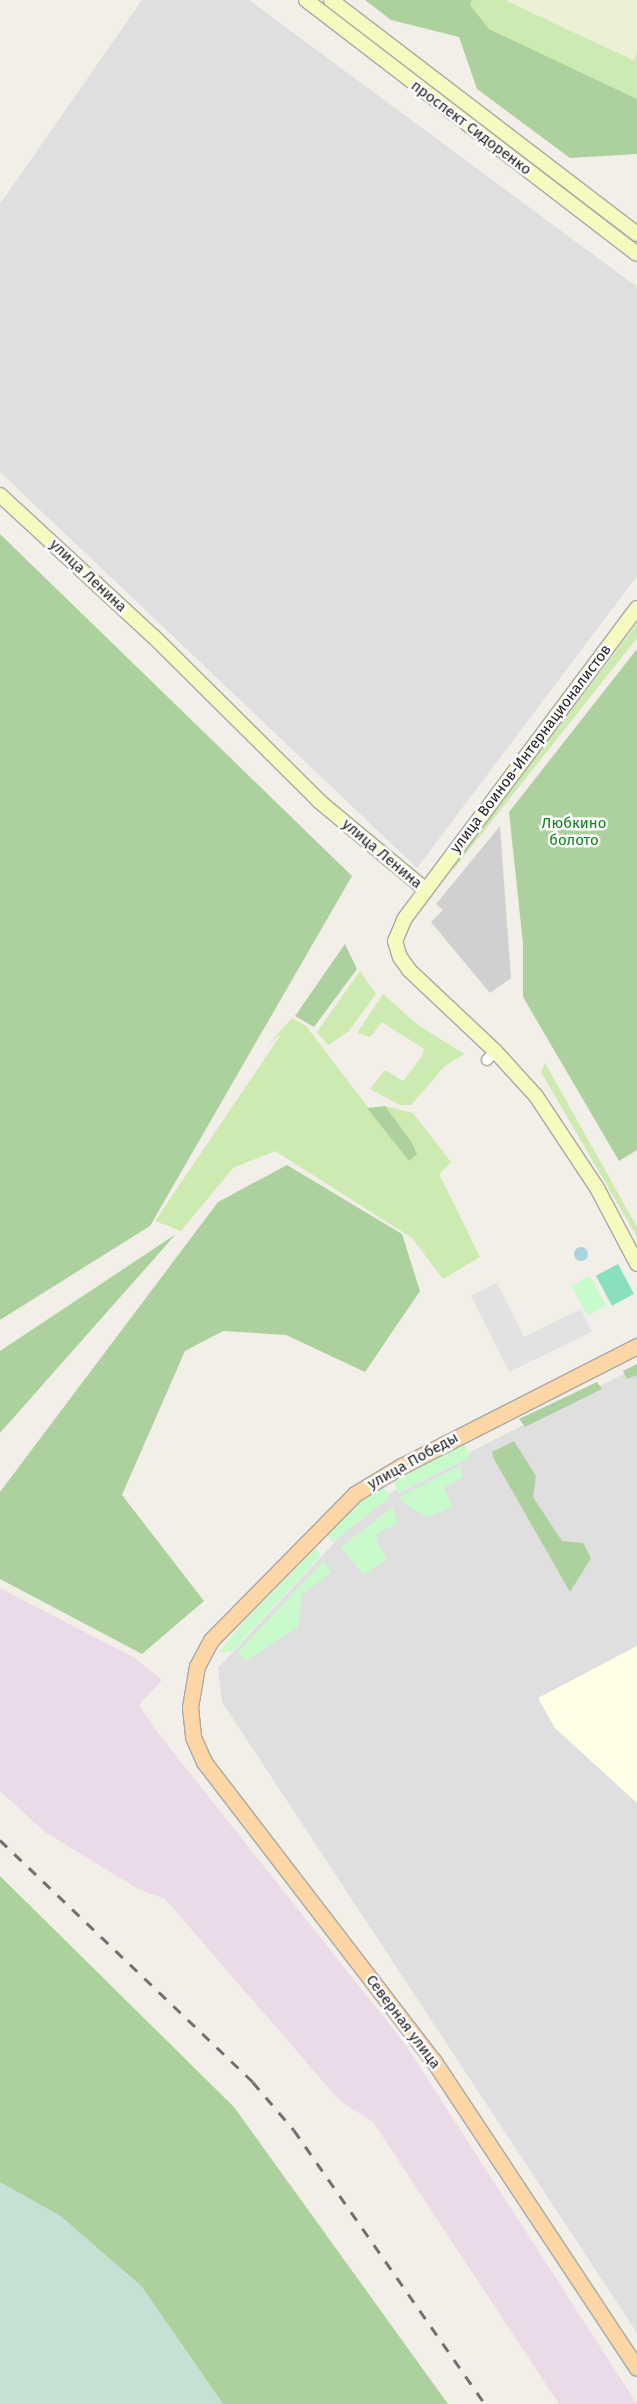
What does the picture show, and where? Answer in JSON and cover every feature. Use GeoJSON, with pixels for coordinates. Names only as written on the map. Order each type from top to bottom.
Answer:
{"type":"FeatureCollection","features":[{"type":"Feature","properties":{"kind":"main road","name":"улица Победы"},"geometry":{"type":"LineString","coordinates":[[194,1676],[203,1654],[224,1625],[355,1494],[401,1466],[637,1346]]}},
{"type":"Feature","properties":{"kind":"main road","name":"Северная улица"},"geometry":{"type":"LineString","coordinates":[[194,1676],[190,1720],[193,1737],[204,1762],[432,2060],[637,2368]]}},
{"type":"Feature","properties":{"kind":"street","name":"проспект Сидоренко"},"geometry":{"type":"LineString","coordinates":[[306,0],[637,254]]}},
{"type":"Feature","properties":{"kind":"street","name":"проспект Сидоренко"},"geometry":{"type":"LineString","coordinates":[[332,0],[634,232]]}},
{"type":"Feature","properties":{"kind":"street"},"geometry":{"type":"LineString","coordinates":[[369,49],[379,36]]}},
{"type":"Feature","properties":{"kind":"street"},"geometry":{"type":"LineString","coordinates":[[622,243],[634,232]]}},
{"type":"Feature","properties":{"kind":"street","name":"улица Ленина"},"geometry":{"type":"LineString","coordinates":[[0,495],[153,636],[319,801],[426,890],[397,931],[395,941],[400,957],[491,1056],[536,1096],[561,1130],[597,1188],[637,1264]]}},
{"type":"Feature","properties":{"kind":"street","name":"улица Воинов-Интернационалистов"},"geometry":{"type":"LineString","coordinates":[[426,890],[637,608]]}},
{"type":"Feature","properties":{"kind":"shaded area"},"geometry":{"type":"Polygon","coordinates":[[[142,0],[249,0],[637,287],[637,576],[417,868],[0,472],[0,204],[142,0]]]}},
{"type":"Feature","properties":{"kind":"shaded area"},"geometry":{"type":"Polygon","coordinates":[[[505,0],[637,0],[637,53],[634,60],[505,0]]]}},
{"type":"Feature","properties":{"kind":"shaded area"},"geometry":{"type":"Polygon","coordinates":[[[500,826],[511,978],[490,993],[431,922],[443,910],[436,904],[500,826]]]}},
{"type":"Feature","properties":{"kind":"shaded area"},"geometry":{"type":"Polygon","coordinates":[[[497,1283],[524,1337],[581,1309],[592,1332],[509,1372],[471,1296],[497,1283]]]}},
{"type":"Feature","properties":{"kind":"shaded area"},"geometry":{"type":"Polygon","coordinates":[[[637,1367],[637,2333],[222,1702],[218,1668],[372,1502],[637,1367]]]}},
{"type":"Feature","properties":{"kind":"shaded area"},"geometry":{"type":"Polygon","coordinates":[[[0,1588],[135,1658],[162,1680],[139,1705],[158,1733],[405,2044],[637,2404],[559,2404],[373,2122],[340,2101],[165,1899],[138,1889],[45,1832],[0,1791],[0,1588]]]}},
{"type":"Feature","properties":{"kind":"shaded area"},"geometry":{"type":"Polygon","coordinates":[[[637,1646],[637,1803],[555,1728],[538,1698],[637,1646]]]}},
{"type":"Feature","properties":{"kind":"shaded area"},"geometry":{"type":"Polygon","coordinates":[[[0,2182],[59,2215],[141,2286],[223,2404],[0,2404],[0,2182]]]}},
{"type":"Feature","properties":{"kind":"green space"},"geometry":{"type":"Polygon","coordinates":[[[365,0],[472,0],[470,5],[489,29],[637,99],[637,154],[570,158],[477,89],[459,37],[391,20],[365,0]]]}},
{"type":"Feature","properties":{"kind":"green space"},"geometry":{"type":"Polygon","coordinates":[[[472,0],[505,0],[633,60],[637,53],[637,99],[488,29],[469,4],[472,0]]]}},
{"type":"Feature","properties":{"kind":"green space"},"geometry":{"type":"Polygon","coordinates":[[[0,534],[352,876],[150,1226],[0,1320],[0,534]]]}},
{"type":"Feature","properties":{"kind":"green space"},"geometry":{"type":"Polygon","coordinates":[[[637,624],[637,638],[454,869],[449,868],[637,624]]]}},
{"type":"Feature","properties":{"kind":"green space","name":"Любкино болото"},"geometry":{"type":"Polygon","coordinates":[[[637,649],[637,1150],[619,1161],[523,997],[523,944],[509,812],[637,649]]]}},
{"type":"Feature","properties":{"kind":"green space"},"geometry":{"type":"Polygon","coordinates":[[[345,944],[357,969],[314,1027],[295,1016],[345,944]]]}},
{"type":"Feature","properties":{"kind":"green space"},"geometry":{"type":"Polygon","coordinates":[[[360,971],[376,994],[348,1032],[328,1045],[317,1032],[360,971]]]}},
{"type":"Feature","properties":{"kind":"green space"},"geometry":{"type":"Polygon","coordinates":[[[383,994],[418,1025],[464,1054],[445,1066],[411,1105],[400,1105],[370,1089],[385,1070],[403,1081],[422,1056],[424,1049],[382,1022],[370,1037],[357,1033],[383,994]]]}},
{"type":"Feature","properties":{"kind":"green space"},"geometry":{"type":"Polygon","coordinates":[[[292,1018],[306,1026],[409,1161],[411,1141],[385,1106],[413,1113],[451,1162],[439,1174],[480,1257],[443,1279],[412,1238],[275,1151],[233,1168],[181,1231],[155,1221],[282,1033],[266,1047],[292,1018]]]}},
{"type":"Feature","properties":{"kind":"green space"},"geometry":{"type":"Polygon","coordinates":[[[545,1063],[637,1227],[637,1237],[541,1072],[545,1063]]]}},
{"type":"Feature","properties":{"kind":"green space"},"geometry":{"type":"Polygon","coordinates":[[[385,1106],[411,1141],[417,1154],[409,1161],[367,1108],[385,1106]]]}},
{"type":"Feature","properties":{"kind":"green space"},"geometry":{"type":"Polygon","coordinates":[[[287,1165],[402,1234],[420,1291],[365,1372],[286,1335],[223,1331],[185,1351],[122,1495],[204,1601],[142,1654],[0,1579],[0,1492],[218,1202],[287,1165]]]}},
{"type":"Feature","properties":{"kind":"green space"},"geometry":{"type":"Polygon","coordinates":[[[176,1234],[0,1433],[0,1351],[176,1234]]]}},
{"type":"Feature","properties":{"kind":"green space"},"geometry":{"type":"Polygon","coordinates":[[[618,1264],[634,1294],[612,1306],[596,1276],[618,1264]]]}},
{"type":"Feature","properties":{"kind":"green space"},"geometry":{"type":"Polygon","coordinates":[[[590,1276],[606,1306],[587,1316],[571,1286],[590,1276]]]}},
{"type":"Feature","properties":{"kind":"green space"},"geometry":{"type":"Polygon","coordinates":[[[637,1364],[637,1375],[627,1379],[623,1371],[637,1364]]]}},
{"type":"Feature","properties":{"kind":"green space"},"geometry":{"type":"Polygon","coordinates":[[[597,1382],[602,1389],[525,1427],[519,1419],[597,1382]]]}},
{"type":"Feature","properties":{"kind":"green space"},"geometry":{"type":"Polygon","coordinates":[[[462,1439],[471,1457],[399,1494],[390,1476],[462,1439]]]}},
{"type":"Feature","properties":{"kind":"green space"},"geometry":{"type":"Polygon","coordinates":[[[514,1441],[536,1476],[533,1497],[562,1541],[583,1543],[591,1558],[570,1592],[494,1459],[492,1452],[514,1441]]]}},
{"type":"Feature","properties":{"kind":"green space"},"geometry":{"type":"Polygon","coordinates":[[[460,1466],[463,1477],[444,1487],[452,1507],[429,1517],[412,1509],[399,1497],[460,1466]]]}},
{"type":"Feature","properties":{"kind":"green space"},"geometry":{"type":"Polygon","coordinates":[[[381,1483],[390,1497],[332,1542],[324,1530],[381,1483]]]}},
{"type":"Feature","properties":{"kind":"green space"},"geometry":{"type":"Polygon","coordinates":[[[393,1507],[397,1523],[377,1534],[376,1540],[387,1559],[364,1575],[341,1547],[393,1507]]]}},
{"type":"Feature","properties":{"kind":"green space"},"geometry":{"type":"Polygon","coordinates":[[[316,1548],[321,1555],[232,1652],[219,1652],[246,1619],[316,1548]]]}},
{"type":"Feature","properties":{"kind":"green space"},"geometry":{"type":"Polygon","coordinates":[[[324,1561],[331,1573],[302,1594],[298,1627],[246,1661],[238,1652],[324,1561]]]}},
{"type":"Feature","properties":{"kind":"green space"},"geometry":{"type":"Polygon","coordinates":[[[0,1876],[234,2107],[448,2404],[223,2404],[141,2286],[59,2215],[3,2186],[0,2182],[0,1876]]]}},
{"type":"Feature","properties":{"kind":"water"},"geometry":{"type":"Polygon","coordinates":[[[578,1247],[584,1247],[588,1254],[584,1261],[578,1261],[574,1257],[574,1251],[578,1247]]]}},
{"type":"Feature","properties":{"kind":"railway"},"geometry":{"type":"LineString","coordinates":[[0,1840],[253,2082],[294,2130],[485,2404]]}}]}
